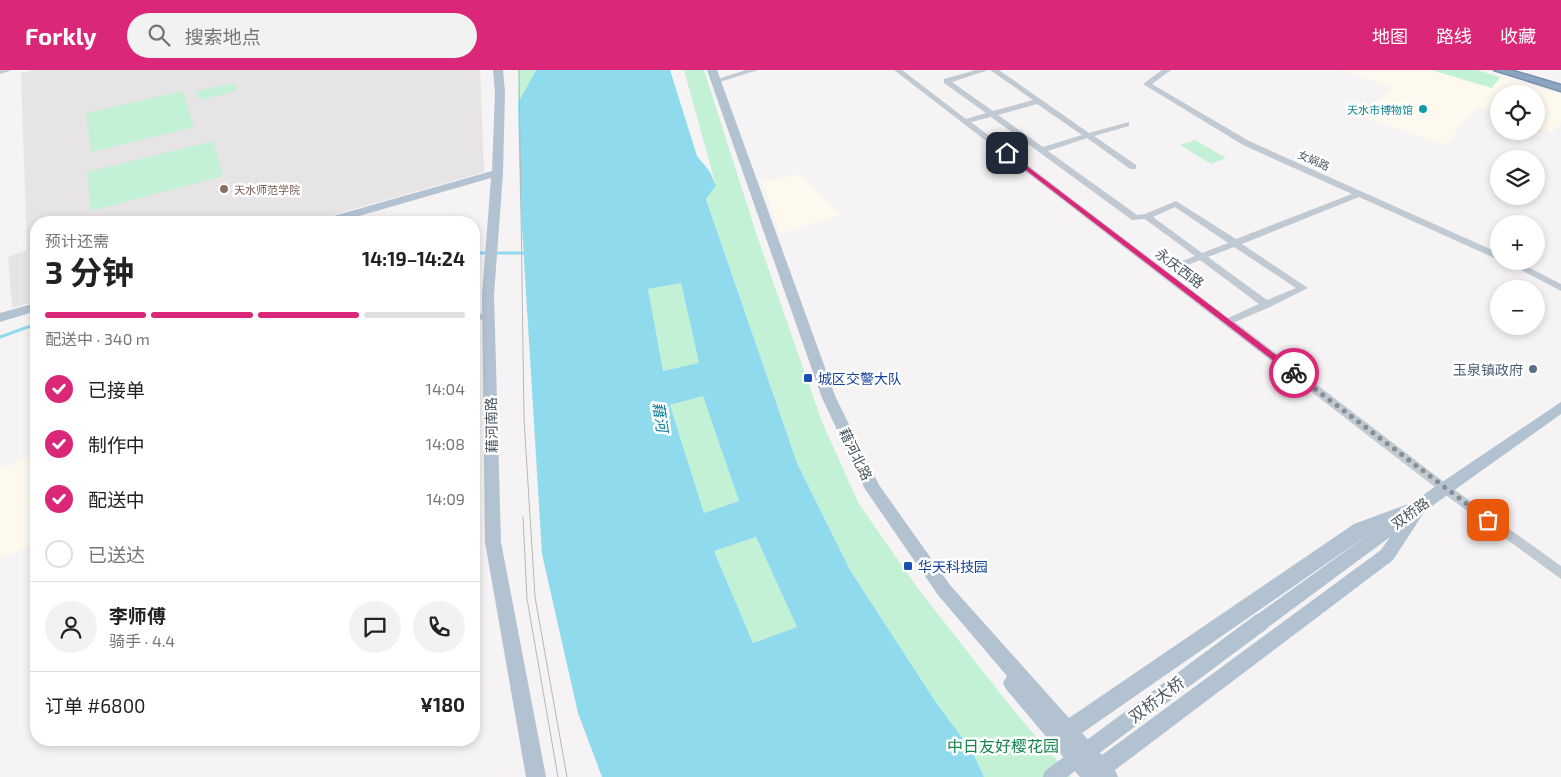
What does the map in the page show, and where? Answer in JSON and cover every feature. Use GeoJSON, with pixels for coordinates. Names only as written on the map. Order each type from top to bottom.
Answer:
{"type":"FeatureCollection","features":[{"type":"Feature","properties":{"kind":"highway"},"geometry":{"type":"LineString","coordinates":[[1499,70],[1561,88]]}},
{"type":"Feature","properties":{"kind":"highway"},"geometry":{"type":"LineString","coordinates":[[1512,70],[1561,84]]}},
{"type":"Feature","properties":{"kind":"main road","name":"藉河南路"},"geometry":{"type":"LineString","coordinates":[[498,70],[500,92],[497,173],[491,252],[481,317],[493,542],[536,777]]}},
{"type":"Feature","properties":{"kind":"main road","name":"藉河北路"},"geometry":{"type":"LineString","coordinates":[[714,73],[820,400],[864,492],[935,594],[1064,734],[1098,774]]}},
{"type":"Feature","properties":{"kind":"main road"},"geometry":{"type":"LineString","coordinates":[[348,216],[497,173]]}},
{"type":"Feature","properties":{"kind":"main road"},"geometry":{"type":"LineString","coordinates":[[0,318],[30,309]]}},
{"type":"Feature","properties":{"kind":"main road","name":"双桥路"},"geometry":{"type":"LineString","coordinates":[[1261,622],[1444,488],[1561,407]]}},
{"type":"Feature","properties":{"kind":"main road"},"geometry":{"type":"LineString","coordinates":[[1064,734],[1360,529],[1420,507]]}},
{"type":"Feature","properties":{"kind":"main road"},"geometry":{"type":"LineString","coordinates":[[1098,774],[1387,555],[1420,507]]}},
{"type":"Feature","properties":{"kind":"main road","name":"双桥大桥"},"geometry":{"type":"LineString","coordinates":[[1052,777],[1261,622]]}},
{"type":"Feature","properties":{"kind":"street"},"geometry":{"type":"LineString","coordinates":[[0,72],[8,70]]}},
{"type":"Feature","properties":{"kind":"street"},"geometry":{"type":"LineString","coordinates":[[714,73],[754,70]]}},
{"type":"Feature","properties":{"kind":"street","name":"永庆西路"},"geometry":{"type":"LineString","coordinates":[[898,70],[1444,488],[1561,573]]}},
{"type":"Feature","properties":{"kind":"street"},"geometry":{"type":"LineString","coordinates":[[984,70],[946,80],[1134,218],[1147,216],[1176,204],[1303,288],[1227,322]]}},
{"type":"Feature","properties":{"kind":"street"},"geometry":{"type":"LineString","coordinates":[[994,70],[1134,167]]}},
{"type":"Feature","properties":{"kind":"street","name":"女娲路"},"geometry":{"type":"LineString","coordinates":[[1167,70],[1147,84],[1246,143],[1490,253]]}},
{"type":"Feature","properties":{"kind":"street"},"geometry":{"type":"LineString","coordinates":[[966,121],[1039,101]]}},
{"type":"Feature","properties":{"kind":"street"},"geometry":{"type":"LineString","coordinates":[[1041,150],[1126,124]]}},
{"type":"Feature","properties":{"kind":"street"},"geometry":{"type":"LineString","coordinates":[[1172,268],[1359,194]]}},
{"type":"Feature","properties":{"kind":"street"},"geometry":{"type":"LineString","coordinates":[[1147,216],[1267,305]]}},
{"type":"Feature","properties":{"kind":"street"},"geometry":{"type":"LineString","coordinates":[[1526,270],[1561,288]]}},
{"type":"Feature","properties":{"kind":"shaded area","name":"天水师范学院"},"geometry":{"type":"Polygon","coordinates":[[[35,70],[480,70],[484,172],[329,216],[30,216],[30,303],[12,308],[8,257],[27,250],[21,73],[35,70]]]}},
{"type":"Feature","properties":{"kind":"shaded area","name":"天水市博物馆"},"geometry":{"type":"Polygon","coordinates":[[[1342,70],[1477,70],[1530,85],[1490,85],[1490,111],[1477,107],[1445,145],[1363,117],[1392,88],[1342,70]]]}},
{"type":"Feature","properties":{"kind":"shaded area","name":"天水市博物馆"},"geometry":{"type":"Polygon","coordinates":[[[1545,89],[1561,94],[1561,123],[1551,133],[1545,131],[1545,89]]]}},
{"type":"Feature","properties":{"kind":"shaded area"},"geometry":{"type":"Polygon","coordinates":[[[800,174],[840,215],[780,234],[762,182],[800,174]]]}},
{"type":"Feature","properties":{"kind":"shaded area"},"geometry":{"type":"Polygon","coordinates":[[[30,456],[30,546],[0,558],[0,469],[30,456]]]}},
{"type":"Feature","properties":{"kind":"green space"},"geometry":{"type":"Polygon","coordinates":[[[518,70],[536,70],[518,103],[518,70]]]}},
{"type":"Feature","properties":{"kind":"green space","name":"中日友好樱花园"},"geometry":{"type":"Polygon","coordinates":[[[684,70],[704,70],[757,236],[822,422],[859,504],[919,590],[1015,712],[1071,777],[984,777],[972,751],[935,701],[850,570],[797,463],[706,198],[716,186],[684,70]]]}},
{"type":"Feature","properties":{"kind":"green space"},"geometry":{"type":"Polygon","coordinates":[[[1431,70],[1477,70],[1500,77],[1494,85],[1490,85],[1490,87],[1431,70]]]}},
{"type":"Feature","properties":{"kind":"green space"},"geometry":{"type":"Polygon","coordinates":[[[234,83],[237,91],[199,100],[197,91],[234,83]]]}},
{"type":"Feature","properties":{"kind":"green space"},"geometry":{"type":"Polygon","coordinates":[[[183,91],[194,127],[91,152],[86,113],[183,91]]]}},
{"type":"Feature","properties":{"kind":"green space"},"geometry":{"type":"Polygon","coordinates":[[[1195,140],[1226,158],[1211,164],[1180,145],[1195,140]]]}},
{"type":"Feature","properties":{"kind":"green space"},"geometry":{"type":"Polygon","coordinates":[[[213,141],[223,176],[91,211],[87,172],[213,141]]]}},
{"type":"Feature","properties":{"kind":"green space"},"geometry":{"type":"Polygon","coordinates":[[[681,283],[699,364],[662,371],[648,289],[681,283]]]}},
{"type":"Feature","properties":{"kind":"green space"},"geometry":{"type":"Polygon","coordinates":[[[703,395],[739,501],[704,513],[670,405],[703,395]]]}},
{"type":"Feature","properties":{"kind":"green space"},"geometry":{"type":"Polygon","coordinates":[[[756,537],[797,627],[753,643],[714,551],[756,537]]]}},
{"type":"Feature","properties":{"kind":"water","name":"藉河"},"geometry":{"type":"Polygon","coordinates":[[[536,70],[670,70],[697,156],[710,172],[716,186],[706,199],[797,463],[850,570],[935,701],[972,751],[984,777],[602,777],[578,713],[542,554],[520,195],[518,103],[536,70]],[[681,283],[648,289],[663,371],[699,363],[681,283]],[[703,396],[670,405],[704,513],[739,501],[703,396]],[[756,537],[714,551],[753,643],[797,627],[756,537]]]}},
{"type":"Feature","properties":{"kind":"waterway"},"geometry":{"type":"LineString","coordinates":[[480,253],[488,253]]}},
{"type":"Feature","properties":{"kind":"waterway"},"geometry":{"type":"LineString","coordinates":[[494,253],[523,253]]}},
{"type":"Feature","properties":{"kind":"waterway"},"geometry":{"type":"LineString","coordinates":[[0,337],[30,326]]}},
{"type":"Feature","properties":{"kind":"tram line"},"geometry":{"type":"LineString","coordinates":[[519,70],[524,418],[535,597],[567,777]]}},
{"type":"Feature","properties":{"kind":"tram line"},"geometry":{"type":"LineString","coordinates":[[523,517],[527,599],[558,777]]}},
{"type":"Feature","properties":{"kind":"way so far"},"geometry":{"type":"LineString","coordinates":[[1294,373],[1488,520]]}},
{"type":"Feature","properties":{"kind":"place","name":"天水市博物馆"},"geometry":{"type":"Point","coordinates":[1423,109]}},
{"type":"Feature","properties":{"kind":"place","name":"天水师范学院"},"geometry":{"type":"Point","coordinates":[224,189]}},
{"type":"Feature","properties":{"kind":"place","name":"玉泉镇政府"},"geometry":{"type":"Point","coordinates":[1533,369]}},
{"type":"Feature","properties":{"kind":"place","name":"城区交警大队"},"geometry":{"type":"Point","coordinates":[808,378]}},
{"type":"Feature","properties":{"kind":"place","name":"华天科技园"},"geometry":{"type":"Point","coordinates":[908,566]}},
{"type":"Feature","properties":{"kind":"route"},"geometry":{"type":"LineString","coordinates":[[1007,153],[1294,373]]}}]}
